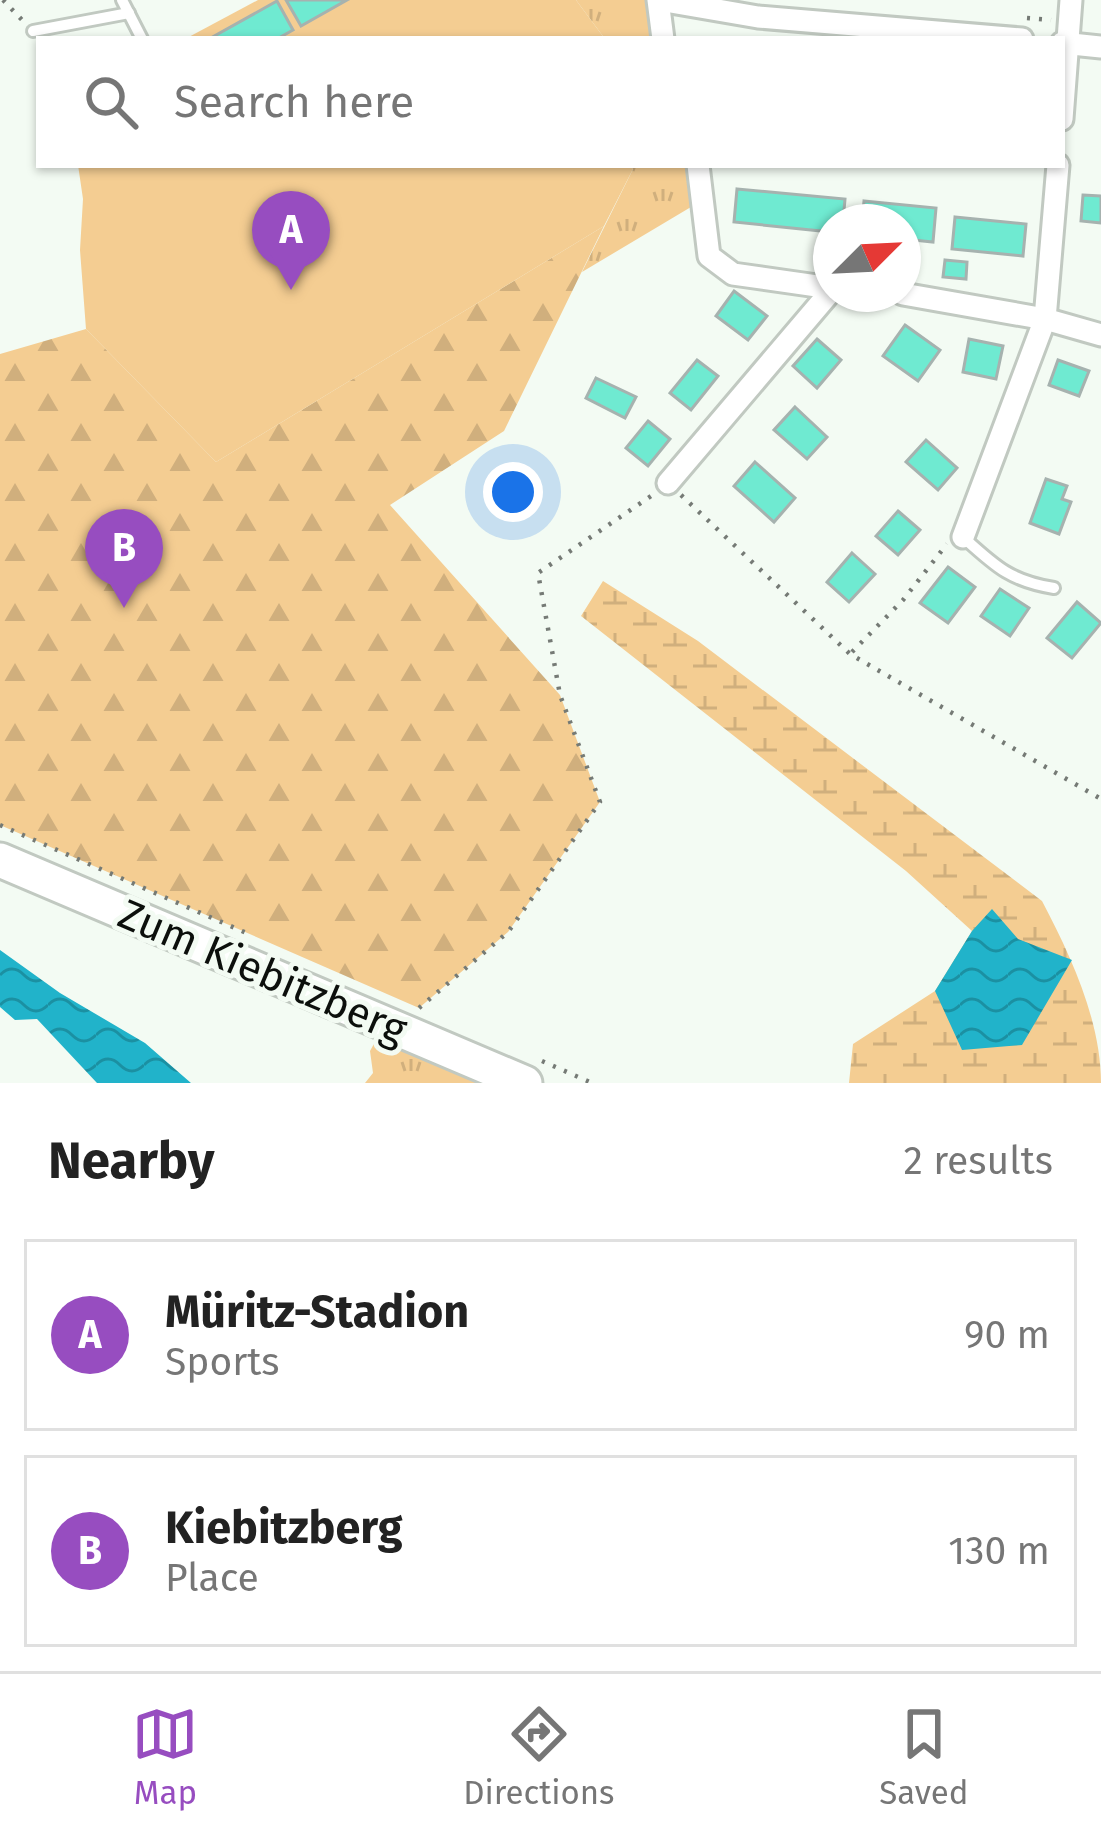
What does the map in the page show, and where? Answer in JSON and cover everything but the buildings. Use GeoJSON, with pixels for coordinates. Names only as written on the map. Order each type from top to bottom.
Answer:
{"type":"FeatureCollection","features":[{"type":"Feature","properties":{"kind":"street"},"geometry":{"type":"LineString","coordinates":[[663,36],[659,0],[758,17],[986,36]]}},
{"type":"Feature","properties":{"kind":"street"},"geometry":{"type":"LineString","coordinates":[[1071,0],[1065,44],[1101,46]]}},
{"type":"Feature","properties":{"kind":"street"},"geometry":{"type":"LineString","coordinates":[[698,168],[710,256],[733,274],[813,287]]}},
{"type":"Feature","properties":{"kind":"street"},"geometry":{"type":"LineString","coordinates":[[963,537],[1045,319],[1058,168]]}},
{"type":"Feature","properties":{"kind":"street"},"geometry":{"type":"LineString","coordinates":[[921,297],[1045,319],[1101,335]]}},
{"type":"Feature","properties":{"kind":"street"},"geometry":{"type":"LineString","coordinates":[[668,483],[813,311]]}},
{"type":"Feature","properties":{"kind":"street","name":"Zum Kiebitzberg"},"geometry":{"type":"LineString","coordinates":[[0,860],[525,1083]]}},
{"type":"Feature","properties":{"kind":"lane"},"geometry":{"type":"LineString","coordinates":[[122,0],[140,36]]}},
{"type":"Feature","properties":{"kind":"lane"},"geometry":{"type":"LineString","coordinates":[[34,32],[129,13]]}},
{"type":"Feature","properties":{"kind":"lane"},"geometry":{"type":"LineString","coordinates":[[963,537],[1003,573],[1054,588]]}},
{"type":"Feature","properties":{"kind":"path"},"geometry":{"type":"LineString","coordinates":[[3,0],[34,32]]}},
{"type":"Feature","properties":{"kind":"path"},"geometry":{"type":"LineString","coordinates":[[419,1008],[508,932],[600,802],[560,695],[538,573],[668,483],[850,654],[1101,799]]}},
{"type":"Feature","properties":{"kind":"path"},"geometry":{"type":"LineString","coordinates":[[850,654],[903,600],[942,547],[963,537]]}},
{"type":"Feature","properties":{"kind":"green space"},"geometry":{"type":"Polygon","coordinates":[[[258,0],[576,0],[603,36],[191,36],[258,0]]]}},
{"type":"Feature","properties":{"kind":"green space"},"geometry":{"type":"Polygon","coordinates":[[[576,0],[658,0],[650,21],[653,36],[603,36],[576,0]]]}},
{"type":"Feature","properties":{"kind":"green space"},"geometry":{"type":"Polygon","coordinates":[[[78,168],[633,169],[604,226],[216,462],[86,329],[80,250],[83,199],[78,168]]]}},
{"type":"Feature","properties":{"kind":"green space"},"geometry":{"type":"Polygon","coordinates":[[[687,168],[696,204],[582,272],[633,169],[687,168]]]}},
{"type":"Feature","properties":{"kind":"green space"},"geometry":{"type":"Polygon","coordinates":[[[604,226],[504,431],[390,505],[560,695],[600,802],[508,932],[419,1008],[0,825],[0,354],[86,329],[216,462],[604,226]]]}},
{"type":"Feature","properties":{"kind":"green space"},"geometry":{"type":"Polygon","coordinates":[[[603,581],[698,641],[1042,901],[1090,1013],[1101,1083],[849,1083],[853,1044],[935,991],[972,931],[906,871],[581,616],[603,581]]]}},
{"type":"Feature","properties":{"kind":"green space"},"geometry":{"type":"Polygon","coordinates":[[[380,1033],[497,1083],[365,1083],[373,1073],[370,1051],[380,1033]]]}},
{"type":"Feature","properties":{"kind":"water"},"geometry":{"type":"Polygon","coordinates":[[[992,909],[1018,939],[1072,960],[1022,1045],[962,1050],[935,991],[972,931],[992,909]]]}},
{"type":"Feature","properties":{"kind":"water"},"geometry":{"type":"Polygon","coordinates":[[[0,950],[60,993],[145,1043],[191,1083],[97,1083],[37,1019],[15,1020],[0,1007],[0,950]]]}},
{"type":"Feature","properties":{"kind":"place","name":"Müritz-Stadion"},"geometry":{"type":"Point","coordinates":[291,290]}},
{"type":"Feature","properties":{"kind":"place","name":"Kiebitzberg"},"geometry":{"type":"Point","coordinates":[124,608]}}]}
